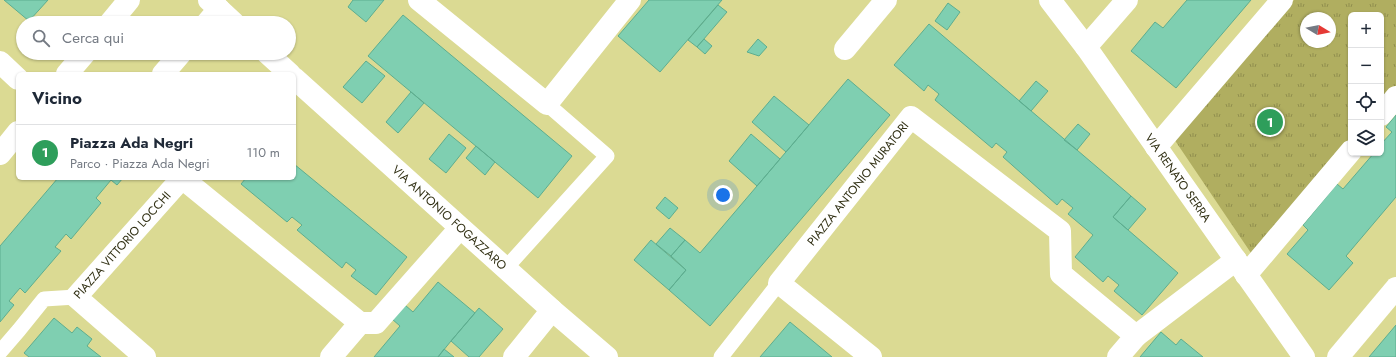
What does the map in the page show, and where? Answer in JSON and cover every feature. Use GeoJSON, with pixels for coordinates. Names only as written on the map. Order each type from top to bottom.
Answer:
{"type":"FeatureCollection","features":[{"type":"Feature","properties":{"kind":"street"},"geometry":{"type":"LineString","coordinates":[[116,16],[129,0]]}},
{"type":"Feature","properties":{"kind":"street"},"geometry":{"type":"LineString","coordinates":[[419,0],[547,104],[630,0]]}},
{"type":"Feature","properties":{"kind":"street"},"geometry":{"type":"LineString","coordinates":[[845,49],[886,0]]}},
{"type":"Feature","properties":{"kind":"street","name":"VIA RENATO SERRA"},"geometry":{"type":"LineString","coordinates":[[1050,0],[1086,47],[1304,357]]}},
{"type":"Feature","properties":{"kind":"street"},"geometry":{"type":"LineString","coordinates":[[1086,47],[1127,0]]}},
{"type":"Feature","properties":{"kind":"street"},"geometry":{"type":"LineString","coordinates":[[1156,146],[1282,0]]}},
{"type":"Feature","properties":{"kind":"street"},"geometry":{"type":"LineString","coordinates":[[69,72],[79,60]]}},
{"type":"Feature","properties":{"kind":"street"},"geometry":{"type":"LineString","coordinates":[[165,72],[175,60]]}},
{"type":"Feature","properties":{"kind":"street"},"geometry":{"type":"LineString","coordinates":[[275,60],[288,72]]}},
{"type":"Feature","properties":{"kind":"street"},"geometry":{"type":"LineString","coordinates":[[0,62],[16,77]]}},
{"type":"Feature","properties":{"kind":"street","name":"VIA ANTONIO FOGAZZARO"},"geometry":{"type":"LineString","coordinates":[[296,80],[505,269],[607,357]]}},
{"type":"Feature","properties":{"kind":"street"},"geometry":{"type":"LineString","coordinates":[[1384,112],[1396,98]]}},
{"type":"Feature","properties":{"kind":"street","name":"PIAZZA ANTONIO MURATORI"},"geometry":{"type":"LineString","coordinates":[[779,283],[911,117],[1060,231],[1062,274],[1136,336]]}},
{"type":"Feature","properties":{"kind":"street"},"geometry":{"type":"LineString","coordinates":[[0,154],[16,134]]}},
{"type":"Feature","properties":{"kind":"street"},"geometry":{"type":"LineString","coordinates":[[1118,357],[1136,336],[1241,268],[1348,154]]}},
{"type":"Feature","properties":{"kind":"street","name":"PIAZZA VITTORIO LOCCHI"},"geometry":{"type":"LineString","coordinates":[[145,357],[76,297],[180,180]]}},
{"type":"Feature","properties":{"kind":"street","name":"PIAZZA VITTORIO LOCCHI"},"geometry":{"type":"LineString","coordinates":[[184,180],[360,322]]}},
{"type":"Feature","properties":{"kind":"street"},"geometry":{"type":"LineString","coordinates":[[331,357],[360,322],[376,323],[460,228]]}},
{"type":"Feature","properties":{"kind":"street"},"geometry":{"type":"LineString","coordinates":[[779,283],[870,357]]}},
{"type":"Feature","properties":{"kind":"street"},"geometry":{"type":"LineString","coordinates":[[1338,357],[1396,288]]}},
{"type":"Feature","properties":{"kind":"street"},"geometry":{"type":"LineString","coordinates":[[514,357],[552,310]]}},
{"type":"Feature","properties":{"kind":"lane"},"geometry":{"type":"LineString","coordinates":[[505,269],[607,156],[547,104]]}},
{"type":"Feature","properties":{"kind":"lane"},"geometry":{"type":"LineString","coordinates":[[721,357],[779,283]]}},
{"type":"Feature","properties":{"kind":"lane"},"geometry":{"type":"LineString","coordinates":[[0,352],[44,299],[76,297]]}},
{"type":"Feature","properties":{"kind":"green space"},"geometry":{"type":"Polygon","coordinates":[[[1294,0],[1396,0],[1396,88],[1384,102],[1384,12],[1348,12],[1348,145],[1253,256],[1174,139],[1294,0]]]}},
{"type":"Feature","properties":{"kind":"building"},"geometry":{"type":"Polygon","coordinates":[[[4,0],[48,0],[34,16],[23,16],[4,0]]]}},
{"type":"Feature","properties":{"kind":"building"},"geometry":{"type":"Polygon","coordinates":[[[353,0],[384,0],[366,22],[348,7],[353,0]]]}},
{"type":"Feature","properties":{"kind":"building"},"geometry":{"type":"Polygon","coordinates":[[[649,0],[722,0],[660,72],[618,36],[649,0]]]}},
{"type":"Feature","properties":{"kind":"building"},"geometry":{"type":"Polygon","coordinates":[[[1187,0],[1251,0],[1176,88],[1131,51],[1155,22],[1163,28],[1187,0]]]}},
{"type":"Feature","properties":{"kind":"building"},"geometry":{"type":"Polygon","coordinates":[[[948,3],[960,12],[947,30],[935,21],[948,3]]]}},
{"type":"Feature","properties":{"kind":"building"},"geometry":{"type":"Polygon","coordinates":[[[718,5],[727,12],[697,47],[688,40],[718,5]]]}},
{"type":"Feature","properties":{"kind":"building"},"geometry":{"type":"Polygon","coordinates":[[[403,15],[572,156],[538,198],[368,56],[403,15]]]}},
{"type":"Feature","properties":{"kind":"building"},"geometry":{"type":"Polygon","coordinates":[[[929,24],[1131,196],[1113,217],[1178,273],[1142,315],[1114,291],[1119,285],[1108,276],[1103,282],[1075,257],[1093,235],[1068,214],[1073,208],[1062,199],[1057,205],[1003,157],[1007,152],[996,143],[992,148],[935,100],[939,94],[928,85],[924,91],[894,65],[929,24]]]}},
{"type":"Feature","properties":{"kind":"building"},"geometry":{"type":"Polygon","coordinates":[[[704,39],[712,46],[705,54],[697,47],[704,39]]]}},
{"type":"Feature","properties":{"kind":"building"},"geometry":{"type":"Polygon","coordinates":[[[758,39],[767,47],[759,56],[747,52],[758,39]]]}},
{"type":"Feature","properties":{"kind":"building"},"geometry":{"type":"Polygon","coordinates":[[[366,61],[385,76],[362,103],[343,87],[366,61]]]}},
{"type":"Feature","properties":{"kind":"building"},"geometry":{"type":"Polygon","coordinates":[[[848,79],[890,115],[710,326],[669,290],[686,270],[671,256],[685,240],[700,253],[848,79]]]}},
{"type":"Feature","properties":{"kind":"building"},"geometry":{"type":"Polygon","coordinates":[[[1036,81],[1048,91],[1031,111],[1019,101],[1036,81]]]}},
{"type":"Feature","properties":{"kind":"building"},"geometry":{"type":"Polygon","coordinates":[[[411,92],[424,103],[398,133],[386,122],[411,92]]]}},
{"type":"Feature","properties":{"kind":"building"},"geometry":{"type":"Polygon","coordinates":[[[774,96],[809,125],[786,152],[752,122],[774,96]]]}},
{"type":"Feature","properties":{"kind":"building"},"geometry":{"type":"Polygon","coordinates":[[[1396,115],[1396,197],[1346,256],[1353,263],[1329,290],[1287,254],[1308,230],[1303,225],[1337,184],[1343,189],[1371,156],[1384,156],[1384,141],[1392,132],[1386,127],[1396,115]]]}},
{"type":"Feature","properties":{"kind":"building"},"geometry":{"type":"Polygon","coordinates":[[[1078,124],[1090,134],[1077,150],[1064,140],[1078,124]]]}},
{"type":"Feature","properties":{"kind":"building"},"geometry":{"type":"Polygon","coordinates":[[[449,134],[466,148],[446,173],[429,159],[449,134]]]}},
{"type":"Feature","properties":{"kind":"building"},"geometry":{"type":"Polygon","coordinates":[[[751,134],[780,159],[757,186],[729,161],[751,134]]]}},
{"type":"Feature","properties":{"kind":"building"},"geometry":{"type":"Polygon","coordinates":[[[476,146],[495,162],[485,175],[466,158],[476,146]]]}},
{"type":"Feature","properties":{"kind":"building"},"geometry":{"type":"Polygon","coordinates":[[[296,166],[407,257],[376,295],[351,276],[356,270],[346,262],[342,268],[297,230],[302,225],[292,217],[287,222],[241,184],[244,180],[296,180],[296,166]]]}},
{"type":"Feature","properties":{"kind":"building"},"geometry":{"type":"Polygon","coordinates":[[[56,180],[111,180],[96,198],[101,203],[71,239],[66,234],[55,247],[61,251],[25,293],[20,288],[9,301],[14,305],[0,322],[0,246],[56,180]]]}},
{"type":"Feature","properties":{"kind":"building"},"geometry":{"type":"Polygon","coordinates":[[[111,180],[121,180],[117,185],[111,180]]]}},
{"type":"Feature","properties":{"kind":"building"},"geometry":{"type":"Polygon","coordinates":[[[1131,196],[1146,209],[1128,230],[1113,217],[1131,196]]]}},
{"type":"Feature","properties":{"kind":"building"},"geometry":{"type":"Polygon","coordinates":[[[665,197],[678,208],[669,219],[656,208],[665,197]]]}},
{"type":"Feature","properties":{"kind":"building"},"geometry":{"type":"Polygon","coordinates":[[[670,228],[685,240],[671,256],[656,244],[670,228]]]}},
{"type":"Feature","properties":{"kind":"building"},"geometry":{"type":"Polygon","coordinates":[[[651,240],[686,270],[669,290],[634,260],[651,240]]]}},
{"type":"Feature","properties":{"kind":"building"},"geometry":{"type":"Polygon","coordinates":[[[438,282],[475,313],[438,357],[374,357],[400,326],[392,319],[405,305],[413,312],[438,282]]]}},
{"type":"Feature","properties":{"kind":"building"},"geometry":{"type":"Polygon","coordinates":[[[479,308],[503,329],[479,357],[469,357],[451,341],[479,308]]]}},
{"type":"Feature","properties":{"kind":"building"},"geometry":{"type":"Polygon","coordinates":[[[54,318],[72,333],[77,327],[92,339],[87,346],[101,357],[29,357],[24,353],[54,318]]]}},
{"type":"Feature","properties":{"kind":"building"},"geometry":{"type":"Polygon","coordinates":[[[790,322],[832,357],[760,357],[790,322]]]}},
{"type":"Feature","properties":{"kind":"building"},"geometry":{"type":"Polygon","coordinates":[[[1396,325],[1396,357],[1369,357],[1396,325]]]}},
{"type":"Feature","properties":{"kind":"building"},"geometry":{"type":"Polygon","coordinates":[[[1161,332],[1176,345],[1181,339],[1203,357],[1140,357],[1161,332]]]}},
{"type":"Feature","properties":{"kind":"building"},"geometry":{"type":"Polygon","coordinates":[[[444,349],[454,357],[438,357],[444,349]]]}},
{"type":"Feature","properties":{"kind":"place","name":"Piazza Ada Negri"},"geometry":{"type":"Point","coordinates":[1270,122]}}]}
